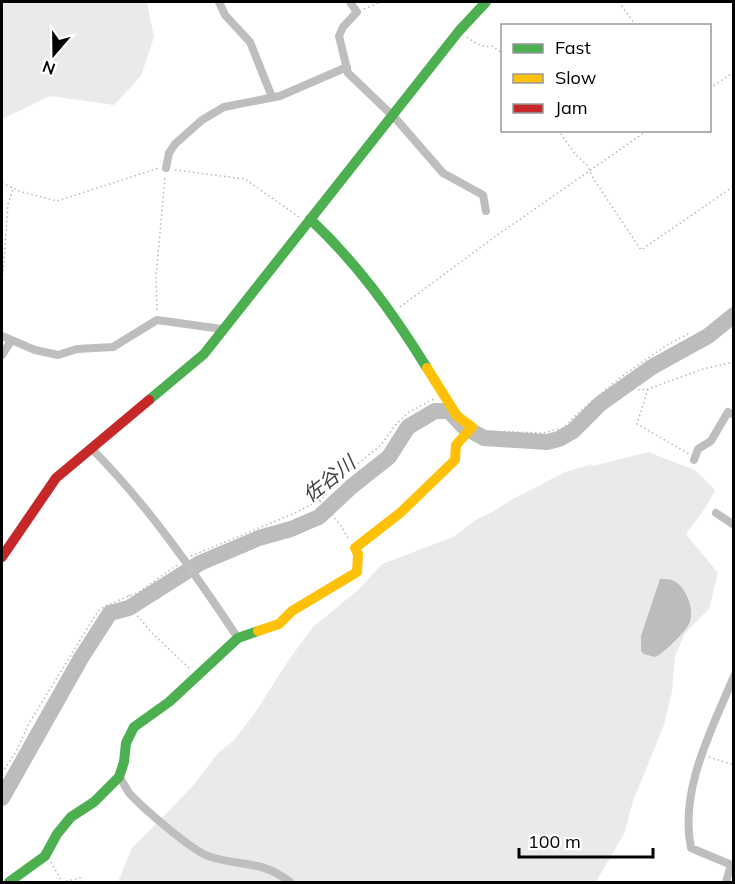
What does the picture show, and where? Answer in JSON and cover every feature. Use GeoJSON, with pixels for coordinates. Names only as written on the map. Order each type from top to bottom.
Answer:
{"type":"FeatureCollection","features":[{"type":"Feature","properties":{"kind":"street"},"geometry":{"type":"LineString","coordinates":[[219,2],[225,15],[250,42],[272,97]]}},
{"type":"Feature","properties":{"kind":"street"},"geometry":{"type":"LineString","coordinates":[[350,2],[357,12],[343,27],[339,36],[348,73],[396,119],[443,173],[483,195],[486,211]]}},
{"type":"Feature","properties":{"kind":"street"},"geometry":{"type":"LineString","coordinates":[[2,557],[56,478],[204,354],[459,31],[486,2]]}},
{"type":"Feature","properties":{"kind":"street"},"geometry":{"type":"LineString","coordinates":[[166,168],[169,153],[175,144],[202,120],[225,107],[302,88],[347,67]]}},
{"type":"Feature","properties":{"kind":"street"},"geometry":{"type":"LineString","coordinates":[[9,882],[45,856],[57,834],[71,817],[94,802],[119,777],[126,744],[134,727],[169,702],[238,638],[279,624],[292,611],[357,572],[358,554],[355,548],[400,513],[455,460],[453,452],[455,443],[472,426],[457,416],[368,278],[326,234],[308,221]]}},
{"type":"Feature","properties":{"kind":"street"},"geometry":{"type":"LineString","coordinates":[[2,336],[58,356],[77,349],[113,347],[157,320],[222,329]]}},
{"type":"Feature","properties":{"kind":"street"},"geometry":{"type":"LineString","coordinates":[[2,355],[11,341]]}},
{"type":"Feature","properties":{"kind":"street"},"geometry":{"type":"LineString","coordinates":[[694,458],[698,448],[711,441],[728,412],[734,415]]}},
{"type":"Feature","properties":{"kind":"street"},"geometry":{"type":"LineString","coordinates":[[91,448],[123,480],[185,559],[238,638]]}},
{"type":"Feature","properties":{"kind":"street"},"geometry":{"type":"LineString","coordinates":[[716,513],[734,525]]}},
{"type":"Feature","properties":{"kind":"street"},"geometry":{"type":"LineString","coordinates":[[726,882],[732,866],[691,848],[689,838],[691,784],[734,676]]}},
{"type":"Feature","properties":{"kind":"street"},"geometry":{"type":"LineString","coordinates":[[119,777],[129,792],[186,843],[208,856],[259,866],[276,872],[290,882]]}},
{"type":"Feature","properties":{"kind":"path"},"geometry":{"type":"LineString","coordinates":[[357,12],[380,2]]}},
{"type":"Feature","properties":{"kind":"path"},"geometry":{"type":"LineString","coordinates":[[619,2],[635,24]]}},
{"type":"Feature","properties":{"kind":"path"},"geometry":{"type":"LineString","coordinates":[[459,31],[475,43],[487,47],[492,46],[501,52]]}},
{"type":"Feature","properties":{"kind":"path"},"geometry":{"type":"LineString","coordinates":[[711,87],[734,72]]}},
{"type":"Feature","properties":{"kind":"path"},"geometry":{"type":"LineString","coordinates":[[559,132],[586,165],[641,250],[734,186]]}},
{"type":"Feature","properties":{"kind":"path"},"geometry":{"type":"LineString","coordinates":[[392,313],[496,236],[645,132]]}},
{"type":"Feature","properties":{"kind":"path"},"geometry":{"type":"LineString","coordinates":[[2,183],[57,201],[154,168],[166,168],[245,179],[308,221]]}},
{"type":"Feature","properties":{"kind":"path"},"geometry":{"type":"LineString","coordinates":[[157,320],[156,277],[166,168]]}},
{"type":"Feature","properties":{"kind":"path"},"geometry":{"type":"LineString","coordinates":[[2,285],[8,204],[13,188]]}},
{"type":"Feature","properties":{"kind":"path"},"geometry":{"type":"LineString","coordinates":[[472,426],[477,430],[543,433],[563,428],[621,377],[667,345],[690,333]]}},
{"type":"Feature","properties":{"kind":"path"},"geometry":{"type":"LineString","coordinates":[[638,390],[648,389],[703,369],[734,362]]}},
{"type":"Feature","properties":{"kind":"path"},"geometry":{"type":"LineString","coordinates":[[648,389],[637,424],[694,458]]}},
{"type":"Feature","properties":{"kind":"path"},"geometry":{"type":"LineString","coordinates":[[2,773],[17,750],[28,725],[98,612],[105,606],[139,592],[185,559],[293,514],[320,500],[351,468],[380,446],[397,423],[409,412],[443,394]]}},
{"type":"Feature","properties":{"kind":"path"},"geometry":{"type":"LineString","coordinates":[[320,500],[342,527],[355,548]]}},
{"type":"Feature","properties":{"kind":"path"},"geometry":{"type":"LineString","coordinates":[[129,595],[136,614],[152,633],[191,671],[201,674]]}},
{"type":"Feature","properties":{"kind":"path"},"geometry":{"type":"LineString","coordinates":[[702,755],[734,765]]}},
{"type":"Feature","properties":{"kind":"path"},"geometry":{"type":"LineString","coordinates":[[45,856],[55,867],[63,882],[81,878],[82,882]]}},
{"type":"Feature","properties":{"kind":"shaded area"},"geometry":{"type":"Polygon","coordinates":[[[2,2],[147,2],[154,37],[141,76],[114,105],[50,96],[2,119],[2,2]]]}},
{"type":"Feature","properties":{"kind":"shaded area"},"geometry":{"type":"Polygon","coordinates":[[[648,452],[695,470],[715,490],[706,507],[686,534],[718,573],[709,609],[685,633],[675,656],[672,692],[664,725],[633,801],[624,834],[596,882],[118,882],[132,848],[191,788],[219,752],[234,740],[313,627],[358,590],[382,564],[453,537],[477,519],[565,472],[648,452]]]}},
{"type":"Feature","properties":{"kind":"shaded area"},"geometry":{"type":"Polygon","coordinates":[[[660,579],[674,581],[683,589],[689,600],[691,619],[669,647],[655,657],[641,651],[641,636],[660,579]]]}},
{"type":"Feature","properties":{"kind":"waterway","name":"佐谷川"},"geometry":{"type":"LineString","coordinates":[[2,798],[81,658],[110,613],[129,608],[200,563],[259,538],[291,529],[319,517],[351,487],[389,457],[408,427],[435,411],[449,411],[464,427],[484,438],[547,442],[559,439],[573,431],[600,404],[652,367],[708,336],[734,315]]}},
{"type":"Feature","properties":{"kind":"traffic: fast"},"geometry":{"type":"LineString","coordinates":[[149,400],[204,354],[459,31],[486,2]]}},
{"type":"Feature","properties":{"kind":"traffic: fast"},"geometry":{"type":"LineString","coordinates":[[310,219],[373,289],[427,368]]}},
{"type":"Feature","properties":{"kind":"traffic: fast"},"geometry":{"type":"LineString","coordinates":[[9,882],[45,856],[57,834],[71,817],[94,802],[119,777],[124,762],[126,743],[134,727],[169,702],[238,638],[258,631]]}},
{"type":"Feature","properties":{"kind":"traffic: slow"},"geometry":{"type":"LineString","coordinates":[[258,631],[279,624],[292,611],[357,572],[358,554],[355,548],[400,513],[455,460],[456,445],[472,427],[457,416],[427,368]]}},
{"type":"Feature","properties":{"kind":"traffic: jam"},"geometry":{"type":"LineString","coordinates":[[2,557],[56,478],[149,400]]}}]}
